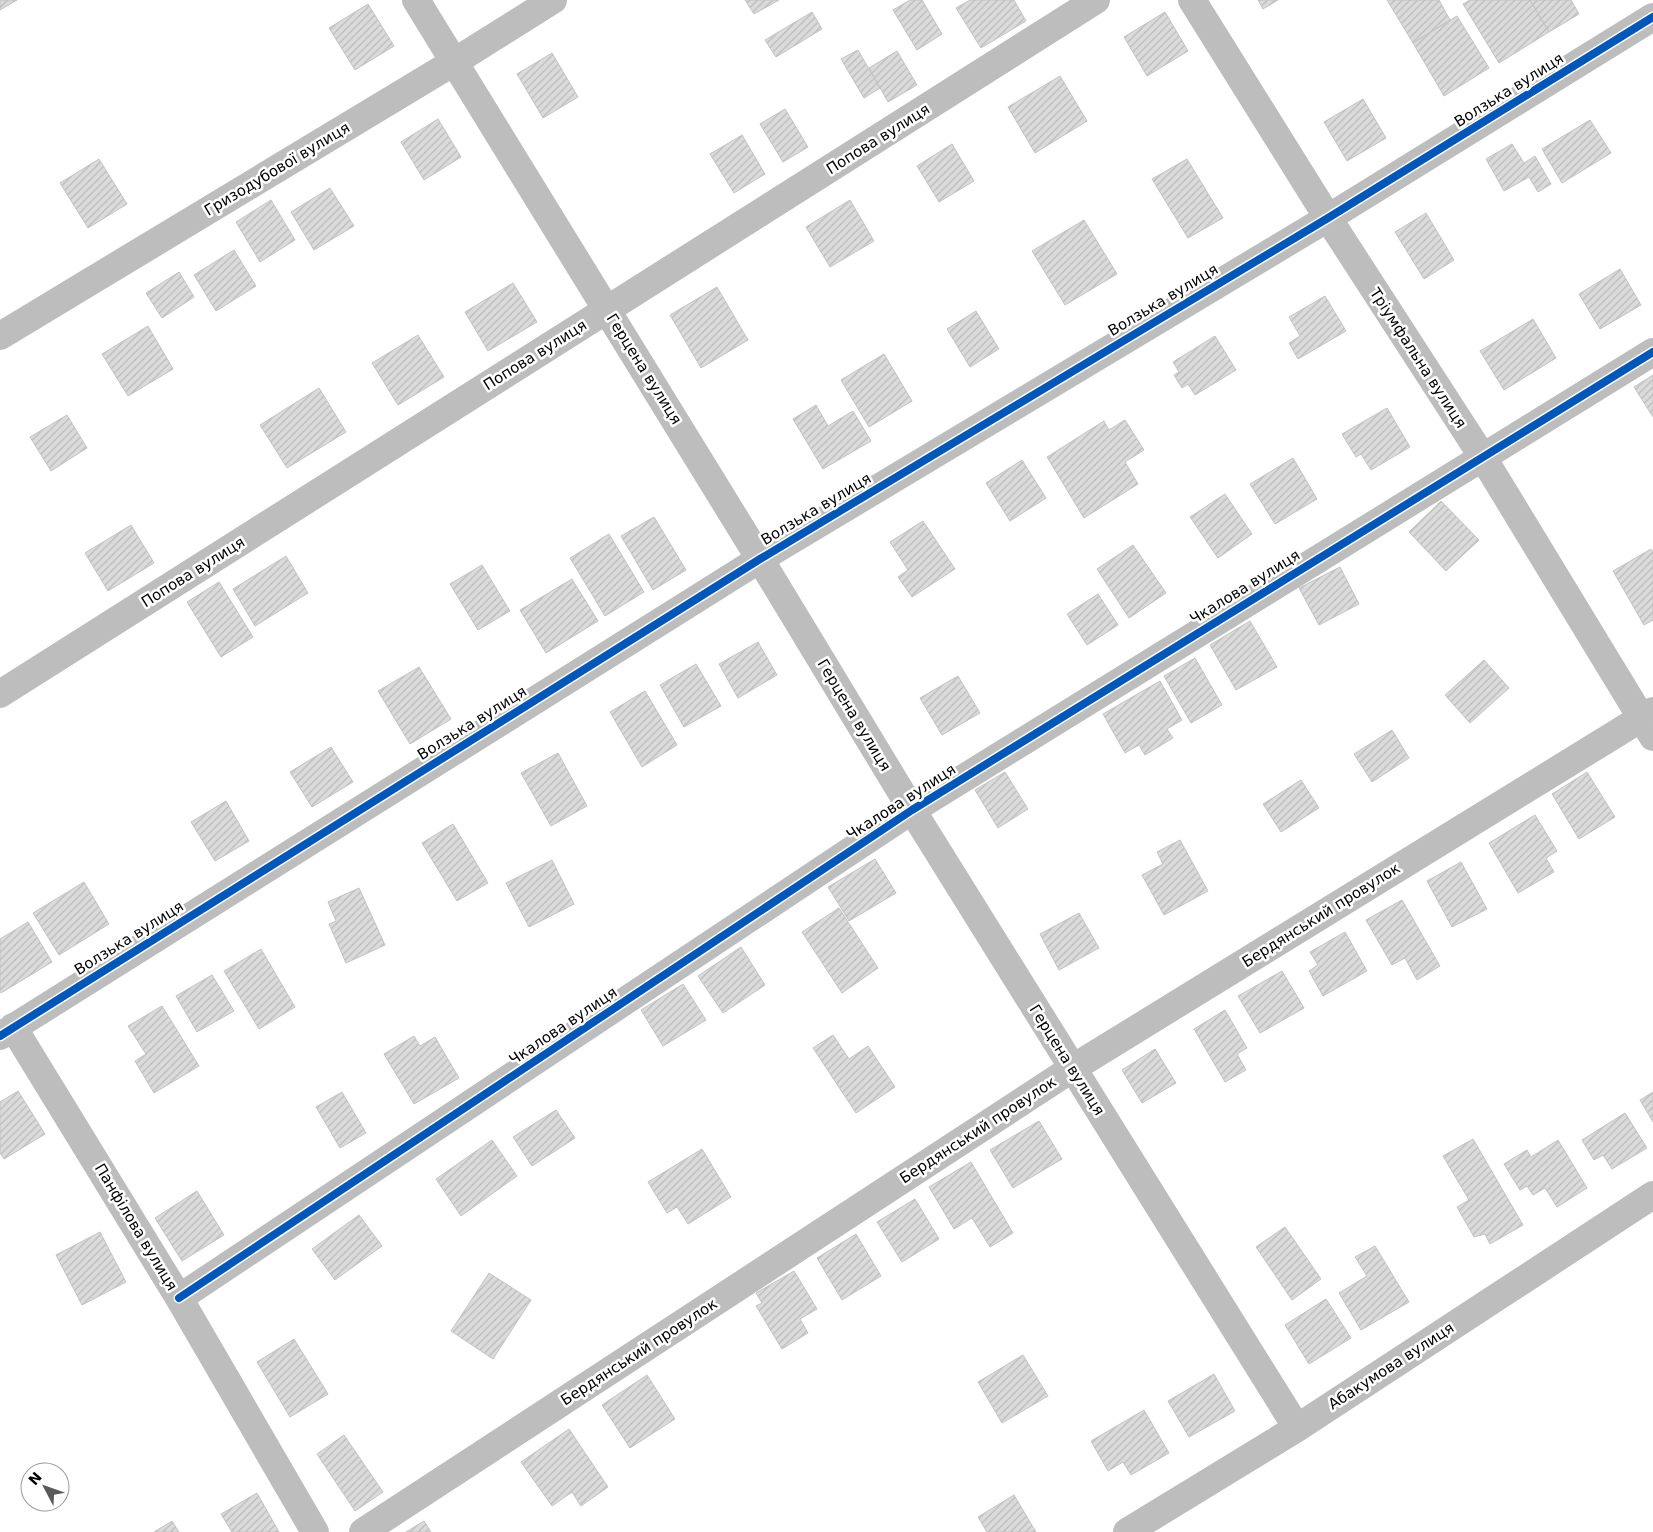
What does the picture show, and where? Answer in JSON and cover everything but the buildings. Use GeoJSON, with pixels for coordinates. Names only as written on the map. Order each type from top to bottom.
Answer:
{"type":"FeatureCollection","features":[{"type":"Feature","properties":{"kind":"street","name":"Герцена вулиця"},"geometry":{"type":"LineString","coordinates":[[416,0],[912,810],[1297,1428]]}},
{"type":"Feature","properties":{"kind":"street","name":"Гризодубової вулиця"},"geometry":{"type":"LineString","coordinates":[[0,336],[454,62],[553,0]]}},
{"type":"Feature","properties":{"kind":"street","name":"Попова вулиця"},"geometry":{"type":"LineString","coordinates":[[0,694],[1096,0]]}},
{"type":"Feature","properties":{"kind":"street","name":"Тріумфальна вулиця"},"geometry":{"type":"LineString","coordinates":[[1192,0],[1328,218],[1482,456],[1649,722]]}},
{"type":"Feature","properties":{"kind":"street","name":"Волзька вулиця"},"geometry":{"type":"LineString","coordinates":[[4,1030],[760,559],[1328,218],[1653,17]]}},
{"type":"Feature","properties":{"kind":"street","name":"Чкалова вулиця"},"geometry":{"type":"LineString","coordinates":[[179,1298],[912,810],[1653,352]]}},
{"type":"Feature","properties":{"kind":"street","name":"Бердянський провулок"},"geometry":{"type":"LineString","coordinates":[[363,1532],[1072,1068],[1649,722]]}},
{"type":"Feature","properties":{"kind":"street","name":"Панфілова вулиця"},"geometry":{"type":"LineString","coordinates":[[4,1030],[179,1298],[315,1532]]}},
{"type":"Feature","properties":{"kind":"street","name":"Абакумова вулиця"},"geometry":{"type":"LineString","coordinates":[[1127,1532],[1297,1428],[1653,1195]]}},
{"type":"Feature","properties":{"kind":"cycle path"},"geometry":{"type":"LineString","coordinates":[[0,1036],[760,559],[1328,218],[1653,17]]}},
{"type":"Feature","properties":{"kind":"cycle path"},"geometry":{"type":"LineString","coordinates":[[179,1298],[912,810],[1653,352]]}}]}
